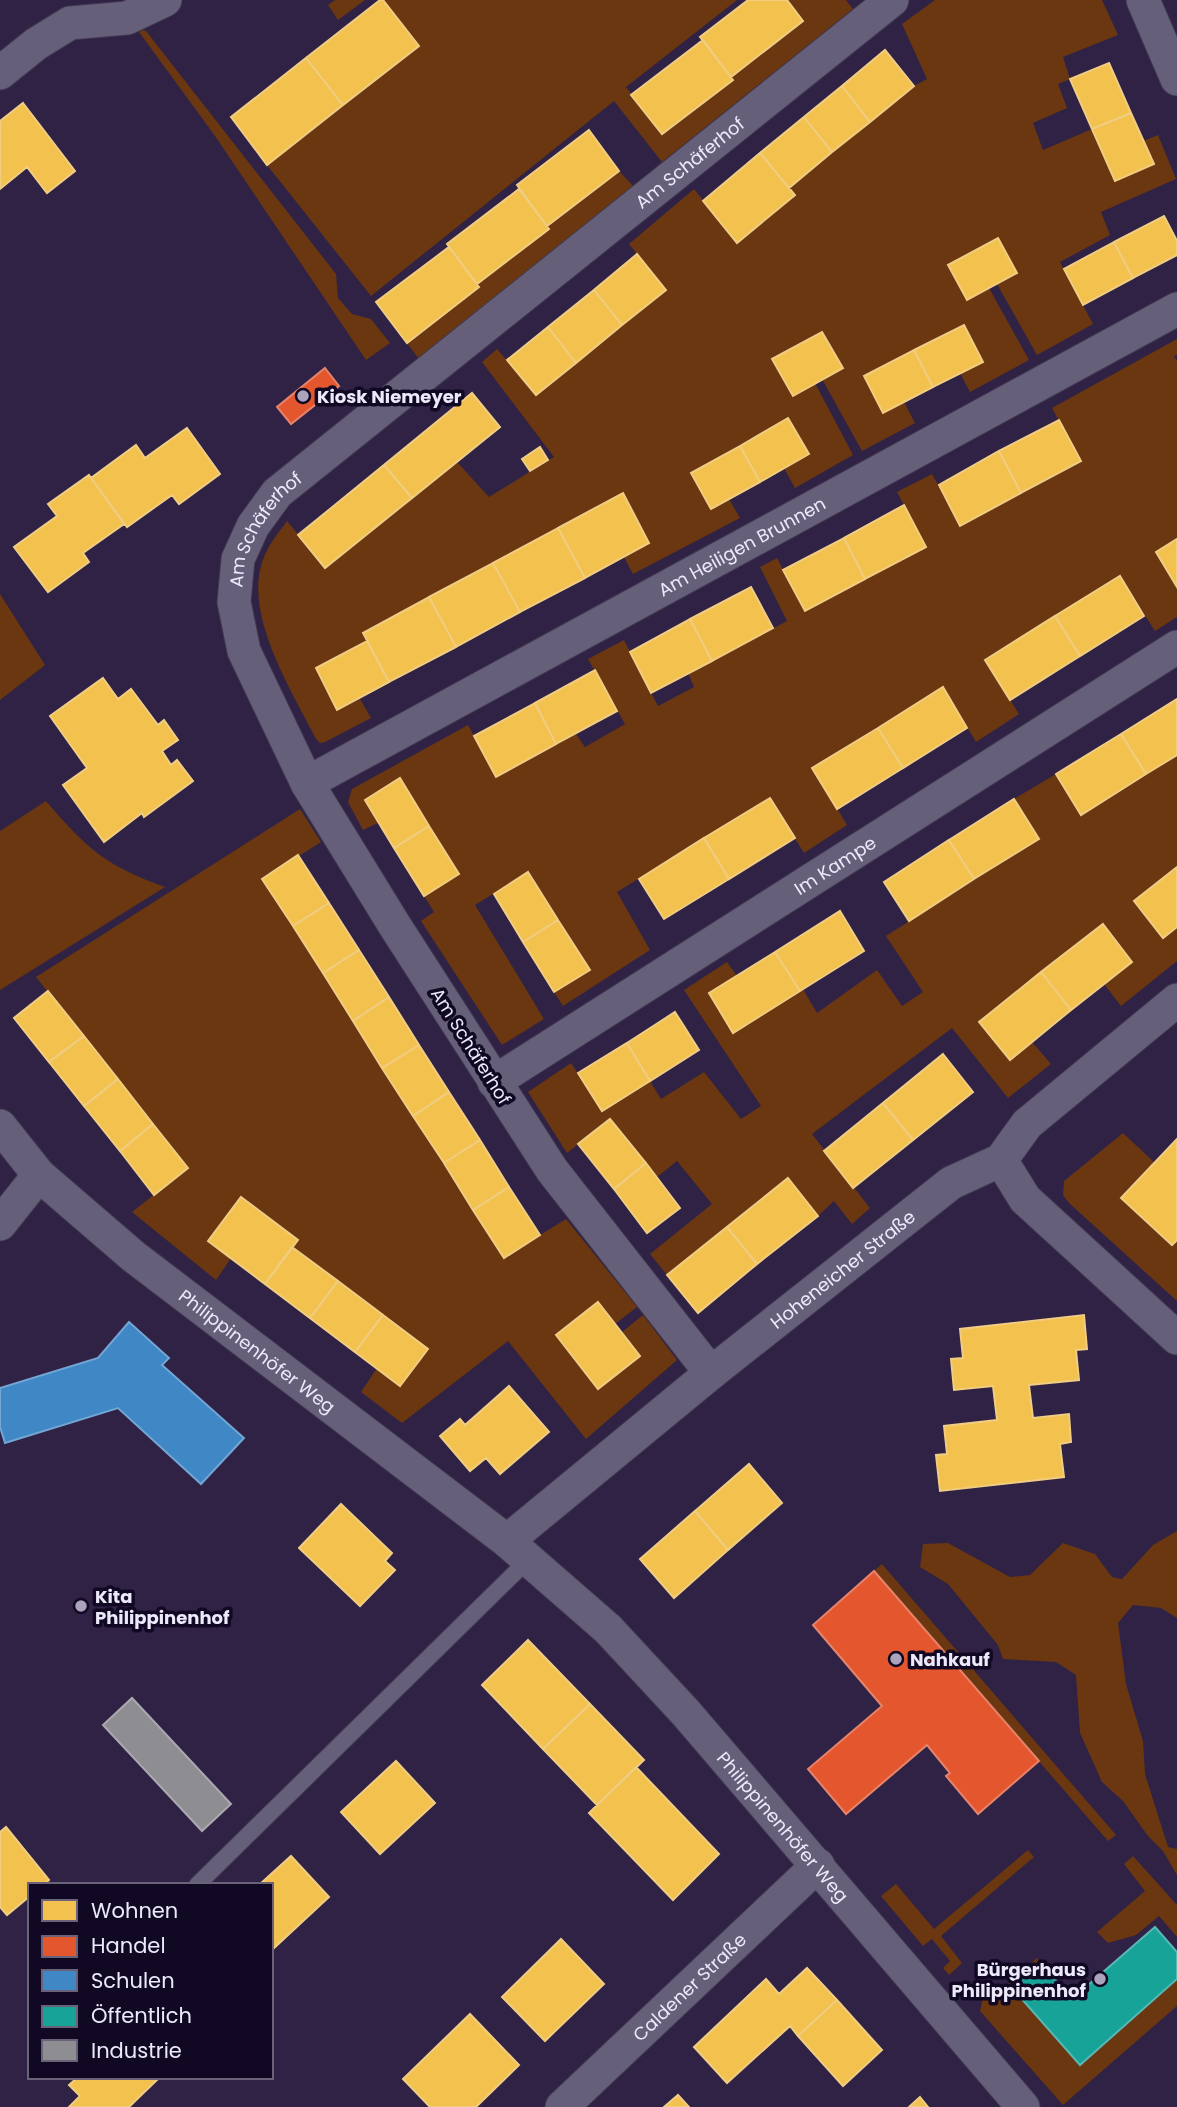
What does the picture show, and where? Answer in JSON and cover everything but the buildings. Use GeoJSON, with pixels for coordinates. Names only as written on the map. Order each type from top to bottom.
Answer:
{"type":"FeatureCollection","features":[{"type":"Feature","properties":{"kind":"street"},"geometry":{"type":"LineString","coordinates":[[0,73],[36,44],[66,12],[127,18],[164,0]]}},
{"type":"Feature","properties":{"kind":"street","name":"Am Schäferhof"},"geometry":{"type":"LineString","coordinates":[[711,1373],[552,1170],[307,783],[244,651],[234,602],[238,559],[253,526],[277,494],[892,0]]}},
{"type":"Feature","properties":{"kind":"street"},"geometry":{"type":"LineString","coordinates":[[1143,0],[1177,79]]}},
{"type":"Feature","properties":{"kind":"street","name":"Am Heiligen Brunnen"},"geometry":{"type":"LineString","coordinates":[[307,783],[1177,309]]}},
{"type":"Feature","properties":{"kind":"street","name":"Im Kampe"},"geometry":{"type":"LineString","coordinates":[[494,1082],[1177,647]]}},
{"type":"Feature","properties":{"kind":"street","name":"Hoheneicher Straße"},"geometry":{"type":"LineString","coordinates":[[518,1550],[711,1373],[951,1183],[1001,1160],[1027,1124],[1177,1000]]}},
{"type":"Feature","properties":{"kind":"street","name":"Philippinenhöfer Weg"},"geometry":{"type":"LineString","coordinates":[[0,1126],[39,1174],[134,1256],[518,1550],[608,1629],[687,1713],[1023,2107]]}},
{"type":"Feature","properties":{"kind":"street"},"geometry":{"type":"LineString","coordinates":[[1001,1160],[1025,1199],[1177,1338]]}},
{"type":"Feature","properties":{"kind":"street"},"geometry":{"type":"LineString","coordinates":[[0,1224],[39,1174]]}},
{"type":"Feature","properties":{"kind":"street","name":"Caldener Straße"},"geometry":{"type":"LineString","coordinates":[[562,2107],[818,1866]]}},
{"type":"Feature","properties":{"kind":"lane"},"geometry":{"type":"LineString","coordinates":[[199,1883],[518,1550]]}},
{"type":"Feature","properties":{"kind":"shaded area"},"geometry":{"type":"Polygon","coordinates":[[[335,0],[365,0],[338,20],[328,5],[335,0]]]}},
{"type":"Feature","properties":{"kind":"shaded area"},"geometry":{"type":"Polygon","coordinates":[[[383,0],[737,0],[626,87],[662,134],[803,22],[787,0],[846,0],[853,9],[662,162],[614,101],[371,296],[267,165],[419,47],[383,0]]]}},
{"type":"Feature","properties":{"kind":"shaded area"},"geometry":{"type":"Polygon","coordinates":[[[935,0],[1102,0],[1118,35],[1063,57],[1070,79],[1058,84],[1067,108],[1033,123],[1043,150],[1092,129],[1115,181],[1153,165],[1143,141],[1158,135],[1176,179],[1101,212],[1110,235],[1060,262],[1093,324],[1037,355],[997,284],[1017,273],[998,238],[948,266],[967,300],[989,288],[1029,360],[970,392],[960,373],[983,361],[963,325],[865,376],[883,413],[904,402],[915,423],[862,451],[822,379],[843,368],[822,332],[773,359],[815,383],[853,455],[795,488],[784,468],[809,453],[788,418],[691,473],[711,509],[729,499],[740,518],[633,574],[624,557],[649,543],[623,494],[363,632],[367,641],[316,669],[337,710],[360,699],[371,718],[325,742],[320,743],[316,739],[272,651],[259,602],[259,579],[264,557],[287,521],[326,568],[457,462],[489,497],[554,457],[482,362],[497,349],[536,395],[666,290],[629,244],[694,189],[737,242],[794,196],[789,188],[914,86],[927,79],[902,24],[935,0]]]}},
{"type":"Feature","properties":{"kind":"shaded area"},"geometry":{"type":"Polygon","coordinates":[[[143,30],[336,274],[338,298],[352,314],[371,319],[390,343],[366,360],[215,136],[139,32],[143,30]]]}},
{"type":"Feature","properties":{"kind":"shaded area"},"geometry":{"type":"Polygon","coordinates":[[[619,171],[634,187],[419,359],[407,343],[479,287],[477,284],[549,229],[547,226],[619,171]]]}},
{"type":"Feature","properties":{"kind":"shaded area"},"geometry":{"type":"Polygon","coordinates":[[[1177,339],[1177,355],[1174,356],[1177,361],[1177,539],[1156,552],[1177,587],[1177,617],[1155,631],[1120,576],[985,660],[1019,714],[976,742],[943,687],[813,768],[847,825],[804,853],[770,798],[617,892],[650,950],[563,1006],[554,992],[590,970],[529,872],[475,905],[544,1019],[502,1045],[421,921],[434,912],[424,896],[459,873],[400,779],[365,800],[378,823],[363,830],[348,802],[352,789],[468,725],[497,777],[576,734],[585,747],[625,724],[588,659],[624,640],[658,706],[694,687],[688,673],[787,621],[760,567],[777,558],[805,611],[926,547],[897,492],[932,474],[961,526],[1081,462],[1052,408],[1177,339]]]}},
{"type":"Feature","properties":{"kind":"shaded area"},"geometry":{"type":"Polygon","coordinates":[[[0,594],[45,665],[0,700],[0,594]]]}},
{"type":"Feature","properties":{"kind":"shaded area"},"geometry":{"type":"Polygon","coordinates":[[[1177,755],[1177,867],[1134,901],[1163,938],[1177,927],[1177,961],[1121,1006],[1104,984],[1132,961],[1103,924],[979,1021],[1009,1059],[1032,1042],[1051,1064],[1008,1098],[952,1028],[812,1134],[870,1208],[852,1224],[834,1201],[818,1216],[787,1179],[667,1275],[650,1254],[712,1204],[677,1161],[657,1177],[610,1119],[567,1153],[528,1092],[571,1063],[603,1110],[650,1081],[661,1099],[704,1072],[741,1119],[761,1106],[684,990],[727,962],[737,976],[709,994],[734,1032],[803,989],[817,1013],[877,970],[902,1006],[923,992],[886,936],[1039,839],[1014,799],[1056,774],[1081,814],[1177,755]]]}},
{"type":"Feature","properties":{"kind":"shaded area"},"geometry":{"type":"Polygon","coordinates":[[[46,801],[98,854],[127,871],[165,887],[0,990],[0,831],[46,801]]]}},
{"type":"Feature","properties":{"kind":"shaded area"},"geometry":{"type":"Polygon","coordinates":[[[300,809],[321,842],[263,879],[503,1258],[566,1219],[637,1307],[615,1324],[598,1302],[556,1335],[598,1389],[640,1356],[622,1332],[643,1315],[677,1360],[586,1439],[508,1341],[402,1423],[361,1392],[377,1368],[401,1385],[428,1349],[292,1247],[297,1239],[241,1198],[231,1258],[216,1280],[132,1212],[188,1168],[36,977],[300,809]]]}},
{"type":"Feature","properties":{"kind":"shaded area"},"geometry":{"type":"Polygon","coordinates":[[[1123,1133],[1155,1163],[1122,1198],[1172,1245],[1177,1240],[1177,1301],[1063,1195],[1064,1181],[1123,1133]]]}},
{"type":"Feature","properties":{"kind":"shaded area"},"geometry":{"type":"Polygon","coordinates":[[[1177,1531],[1177,1618],[1161,1608],[1133,1605],[1118,1623],[1126,1684],[1143,1741],[1145,1774],[1168,1847],[1177,1849],[1177,1875],[1163,1851],[1148,1836],[1123,1801],[1102,1782],[1080,1733],[1076,1675],[1056,1662],[1003,1659],[998,1645],[948,1584],[920,1567],[923,1544],[948,1543],[1010,1577],[1030,1575],[1063,1543],[1095,1554],[1112,1577],[1122,1579],[1153,1545],[1177,1531]]]}},
{"type":"Feature","properties":{"kind":"shaded area"},"geometry":{"type":"Polygon","coordinates":[[[882,1564],[1116,1835],[1108,1841],[874,1571],[882,1564]]]}},
{"type":"Feature","properties":{"kind":"shaded area"},"geometry":{"type":"Polygon","coordinates":[[[1028,1850],[1034,1857],[941,1936],[962,1963],[949,1975],[943,1968],[950,1961],[932,1939],[923,1946],[881,1896],[896,1884],[934,1929],[1028,1850]]]}},
{"type":"Feature","properties":{"kind":"shaded area"},"geometry":{"type":"Polygon","coordinates":[[[1133,1856],[1177,1905],[1177,1937],[1159,1916],[1136,1935],[1108,1943],[1097,1932],[1145,1891],[1124,1864],[1133,1856]]]}},
{"type":"Feature","properties":{"kind":"shaded area"},"geometry":{"type":"Polygon","coordinates":[[[1037,1958],[1041,1963],[1012,1988],[1080,2064],[1177,1979],[1177,2006],[1063,2105],[980,2011],[983,1998],[997,1986],[1001,1990],[1037,1958]]]}},
{"type":"Feature","properties":{"kind":"place","name":"Kiosk Niemeyer"},"geometry":{"type":"Point","coordinates":[303,396]}},
{"type":"Feature","properties":{"kind":"place","name":"Kita Philippinenhof"},"geometry":{"type":"Point","coordinates":[81,1606]}},
{"type":"Feature","properties":{"kind":"place","name":"Nahkauf"},"geometry":{"type":"Point","coordinates":[896,1659]}},
{"type":"Feature","properties":{"kind":"place","name":"Bürgerhaus Philippinenhof"},"geometry":{"type":"Point","coordinates":[1100,1979]}}]}
